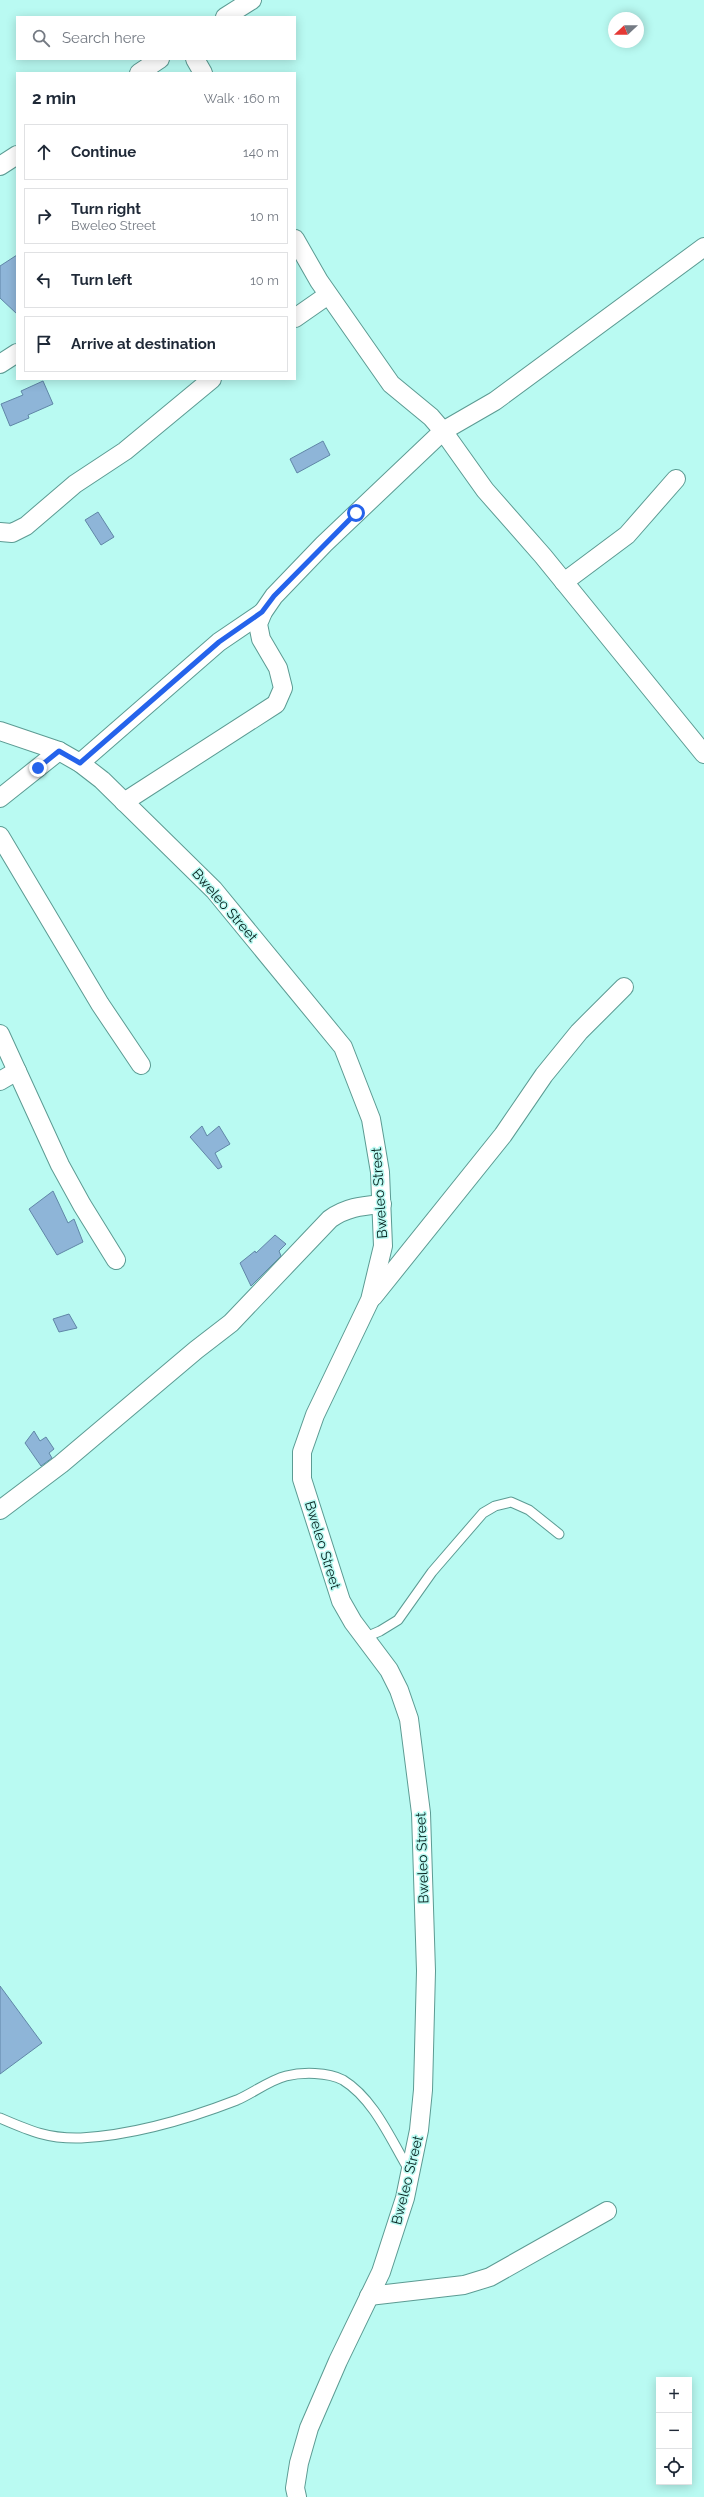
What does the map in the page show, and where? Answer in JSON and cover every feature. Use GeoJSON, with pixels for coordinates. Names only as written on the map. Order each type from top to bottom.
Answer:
{"type":"FeatureCollection","features":[{"type":"Feature","properties":{"kind":"street"},"geometry":{"type":"LineString","coordinates":[[227,16],[252,0]]}},
{"type":"Feature","properties":{"kind":"street"},"geometry":{"type":"LineString","coordinates":[[140,72],[158,60]]}},
{"type":"Feature","properties":{"kind":"street"},"geometry":{"type":"LineString","coordinates":[[196,60],[202,72]]}},
{"type":"Feature","properties":{"kind":"street"},"geometry":{"type":"LineString","coordinates":[[0,166],[16,156]]}},
{"type":"Feature","properties":{"kind":"street"},"geometry":{"type":"LineString","coordinates":[[296,241],[328,295],[391,384],[430,417],[443,431],[486,490],[564,582],[704,754]]}},
{"type":"Feature","properties":{"kind":"street"},"geometry":{"type":"LineString","coordinates":[[80,763],[219,642],[262,612],[274,596],[324,544],[443,431],[495,401],[704,247]]}},
{"type":"Feature","properties":{"kind":"street"},"geometry":{"type":"LineString","coordinates":[[296,317],[328,295]]}},
{"type":"Feature","properties":{"kind":"street"},"geometry":{"type":"LineString","coordinates":[[0,364],[16,354]]}},
{"type":"Feature","properties":{"kind":"street"},"geometry":{"type":"LineString","coordinates":[[0,532],[12,533],[26,526],[75,484],[125,451],[211,380]]}},
{"type":"Feature","properties":{"kind":"street"},"geometry":{"type":"LineString","coordinates":[[564,582],[626,535],[676,479]]}},
{"type":"Feature","properties":{"kind":"street"},"geometry":{"type":"LineString","coordinates":[[124,802],[276,704],[283,688],[278,668],[261,639],[258,624],[262,612]]}},
{"type":"Feature","properties":{"kind":"street","name":"Bweleo Street"},"geometry":{"type":"LineString","coordinates":[[0,731],[59,751],[80,763],[124,802],[214,890],[343,1047],[371,1119],[380,1172],[383,1246],[370,1300],[314,1415],[302,1452],[302,1479],[337,1589],[353,1622],[390,1670],[409,1719],[421,1813],[426,1971],[423,2090],[419,2130],[411,2173],[381,2272],[338,2361],[309,2428],[295,2488],[297,2497]]}},
{"type":"Feature","properties":{"kind":"street"},"geometry":{"type":"LineString","coordinates":[[0,798],[59,751]]}},
{"type":"Feature","properties":{"kind":"street"},"geometry":{"type":"LineString","coordinates":[[0,836],[100,1004],[141,1065]]}},
{"type":"Feature","properties":{"kind":"street"},"geometry":{"type":"LineString","coordinates":[[370,1300],[503,1135],[544,1075],[579,1032],[624,987]]}},
{"type":"Feature","properties":{"kind":"street"},"geometry":{"type":"LineString","coordinates":[[0,1034],[60,1165],[82,1205],[116,1260]]}},
{"type":"Feature","properties":{"kind":"street"},"geometry":{"type":"LineString","coordinates":[[0,1081],[17,1071]]}},
{"type":"Feature","properties":{"kind":"street"},"geometry":{"type":"LineString","coordinates":[[0,1510],[61,1464],[196,1350],[231,1323],[330,1219],[344,1210],[354,1207],[382,1204]]}},
{"type":"Feature","properties":{"kind":"street"},"geometry":{"type":"LineString","coordinates":[[369,2296],[464,2285],[490,2277],[607,2211]]}},
{"type":"Feature","properties":{"kind":"lane"},"geometry":{"type":"LineString","coordinates":[[366,1637],[380,1631],[398,1620],[432,1572],[483,1513],[495,1506],[511,1502],[529,1510],[560,1534]]}},
{"type":"Feature","properties":{"kind":"lane"},"geometry":{"type":"LineString","coordinates":[[0,2118],[42,2136],[81,2138],[96,2136],[148,2128],[204,2113],[249,2095],[286,2076],[314,2073],[342,2080],[369,2104],[411,2173]]}},
{"type":"Feature","properties":{"kind":"building"},"geometry":{"type":"Polygon","coordinates":[[[16,256],[16,313],[0,298],[0,266],[16,256]]]}},
{"type":"Feature","properties":{"kind":"building"},"geometry":{"type":"Polygon","coordinates":[[[43,381],[53,404],[28,415],[29,418],[10,426],[1,404],[23,395],[21,391],[43,381]]]}},
{"type":"Feature","properties":{"kind":"building"},"geometry":{"type":"Polygon","coordinates":[[[323,441],[330,455],[297,473],[290,459],[323,441]]]}},
{"type":"Feature","properties":{"kind":"building"},"geometry":{"type":"Polygon","coordinates":[[[98,512],[114,537],[101,545],[85,520],[98,512]]]}},
{"type":"Feature","properties":{"kind":"building"},"geometry":{"type":"Polygon","coordinates":[[[202,1126],[207,1136],[219,1126],[230,1144],[215,1153],[222,1167],[218,1169],[190,1137],[202,1126]]]}},
{"type":"Feature","properties":{"kind":"building"},"geometry":{"type":"Polygon","coordinates":[[[53,1191],[68,1223],[74,1219],[83,1242],[57,1255],[29,1209],[53,1191]]]}},
{"type":"Feature","properties":{"kind":"building"},"geometry":{"type":"Polygon","coordinates":[[[275,1235],[286,1244],[279,1251],[281,1256],[251,1286],[240,1263],[255,1251],[256,1253],[275,1235]]]}},
{"type":"Feature","properties":{"kind":"building"},"geometry":{"type":"Polygon","coordinates":[[[69,1314],[77,1328],[59,1332],[53,1319],[69,1314]]]}},
{"type":"Feature","properties":{"kind":"building"},"geometry":{"type":"Polygon","coordinates":[[[34,1431],[40,1441],[46,1437],[54,1449],[49,1453],[52,1458],[41,1466],[25,1443],[34,1431]]]}},
{"type":"Feature","properties":{"kind":"building"},"geometry":{"type":"Polygon","coordinates":[[[0,1986],[42,2043],[0,2074],[0,1986]]]}},
{"type":"Feature","properties":{"kind":"route"},"geometry":{"type":"LineString","coordinates":[[38,768],[59,751],[80,763],[188,671],[219,642],[262,612],[274,596],[356,513]]}}]}
